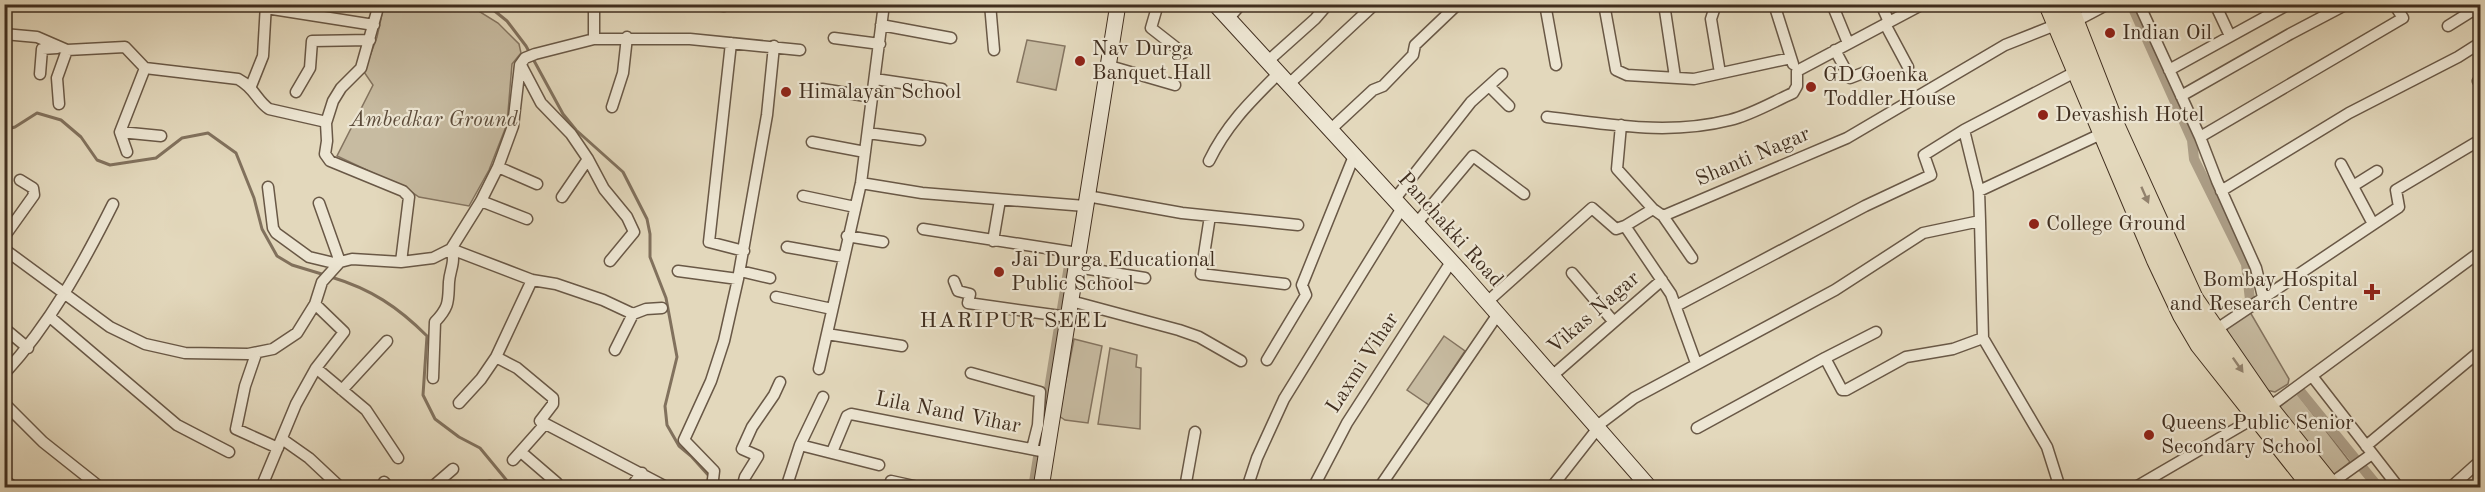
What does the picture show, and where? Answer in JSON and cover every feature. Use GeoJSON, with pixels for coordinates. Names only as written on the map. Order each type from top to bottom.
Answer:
{"type":"FeatureCollection","features":[{"type":"Feature","properties":{"kind":"highway"},"geometry":{"type":"LineString","coordinates":[[2049,4],[2066,17],[2173,259],[2193,299],[2207,337]]}},
{"type":"Feature","properties":{"kind":"highway"},"geometry":{"type":"LineString","coordinates":[[2066,17],[2077,72],[2157,260],[2207,337],[2262,412],[2325,486]]}},
{"type":"Feature","properties":{"kind":"main road"},"geometry":{"type":"LineString","coordinates":[[1041,488],[1038,450],[1063,317],[1071,301],[1074,256],[1082,203],[1118,4]]}},
{"type":"Feature","properties":{"kind":"main road","name":"Panchakki Road"},"geometry":{"type":"LineString","coordinates":[[1215,4],[1498,314],[1650,488]]}},
{"type":"Feature","properties":{"kind":"street"},"geometry":{"type":"LineString","coordinates":[[711,4],[724,6]]}},
{"type":"Feature","properties":{"kind":"street"},"geometry":{"type":"LineString","coordinates":[[819,369],[847,236],[861,183],[884,4]]}},
{"type":"Feature","properties":{"kind":"street"},"geometry":{"type":"LineString","coordinates":[[990,4],[994,50]]}},
{"type":"Feature","properties":{"kind":"street"},"geometry":{"type":"LineString","coordinates":[[1158,4],[1150,28],[1183,53]]}},
{"type":"Feature","properties":{"kind":"street"},"geometry":{"type":"LineString","coordinates":[[1229,18],[1241,4]]}},
{"type":"Feature","properties":{"kind":"street"},"geometry":{"type":"LineString","coordinates":[[1268,61],[1315,19],[1328,4]]}},
{"type":"Feature","properties":{"kind":"street"},"geometry":{"type":"LineString","coordinates":[[1209,161],[1221,136],[1239,112],[1375,4]]}},
{"type":"Feature","properties":{"kind":"street"},"geometry":{"type":"LineString","coordinates":[[1330,130],[1373,90],[1383,86],[1413,55],[1415,45],[1458,4]]}},
{"type":"Feature","properties":{"kind":"street"},"geometry":{"type":"LineString","coordinates":[[1545,4],[1556,65]]}},
{"type":"Feature","properties":{"kind":"street"},"geometry":{"type":"LineString","coordinates":[[1604,4],[1616,70],[1627,75],[1694,79],[1791,58]]}},
{"type":"Feature","properties":{"kind":"street"},"geometry":{"type":"LineString","coordinates":[[1664,4],[1675,77]]}},
{"type":"Feature","properties":{"kind":"street"},"geometry":{"type":"LineString","coordinates":[[1716,4],[1711,19],[1720,73]]}},
{"type":"Feature","properties":{"kind":"street"},"geometry":{"type":"LineString","coordinates":[[1547,117],[1673,130],[1697,128],[1732,120],[1793,93],[1797,86],[1797,71],[1774,4]]}},
{"type":"Feature","properties":{"kind":"street"},"geometry":{"type":"LineString","coordinates":[[1832,4],[1848,43]]}},
{"type":"Feature","properties":{"kind":"street"},"geometry":{"type":"LineString","coordinates":[[1881,4],[1887,23],[1908,67]]}},
{"type":"Feature","properties":{"kind":"street"},"geometry":{"type":"LineString","coordinates":[[1797,71],[1923,4]]}},
{"type":"Feature","properties":{"kind":"street","name":"Shanti Nagar"},"geometry":{"type":"LineString","coordinates":[[1663,216],[1847,138],[2005,45],[2066,17],[2108,4]]}},
{"type":"Feature","properties":{"kind":"street"},"geometry":{"type":"LineString","coordinates":[[2139,4],[2200,137],[2221,191],[2256,268],[2263,297]]}},
{"type":"Feature","properties":{"kind":"street"},"geometry":{"type":"LineString","coordinates":[[2215,4],[2230,36]]}},
{"type":"Feature","properties":{"kind":"street"},"geometry":{"type":"LineString","coordinates":[[2169,70],[2230,36],[2269,9],[2289,4]]}},
{"type":"Feature","properties":{"kind":"street"},"geometry":{"type":"LineString","coordinates":[[2181,96],[2348,4]]}},
{"type":"Feature","properties":{"kind":"street"},"geometry":{"type":"LineString","coordinates":[[2200,137],[2403,18],[2394,4]]}},
{"type":"Feature","properties":{"kind":"street"},"geometry":{"type":"LineString","coordinates":[[594,39],[598,5]]}},
{"type":"Feature","properties":{"kind":"street"},"geometry":{"type":"LineString","coordinates":[[251,86],[263,56],[266,6],[374,25]]}},
{"type":"Feature","properties":{"kind":"street"},"geometry":{"type":"LineString","coordinates":[[376,6],[374,25],[361,68],[341,88],[333,102],[326,123],[325,154],[330,161],[403,191],[409,197],[401,262]]}},
{"type":"Feature","properties":{"kind":"street"},"geometry":{"type":"LineString","coordinates":[[2448,26],[2481,6]]}},
{"type":"Feature","properties":{"kind":"street"},"geometry":{"type":"LineString","coordinates":[[881,25],[951,38]]}},
{"type":"Feature","properties":{"kind":"street"},"geometry":{"type":"LineString","coordinates":[[4,34],[38,37],[63,49]]}},
{"type":"Feature","properties":{"kind":"street"},"geometry":{"type":"LineString","coordinates":[[612,107],[623,74],[627,37]]}},
{"type":"Feature","properties":{"kind":"street"},"geometry":{"type":"LineString","coordinates":[[527,59],[594,39],[627,37],[690,39],[800,50]]}},
{"type":"Feature","properties":{"kind":"street"},"geometry":{"type":"LineString","coordinates":[[834,38],[880,44]]}},
{"type":"Feature","properties":{"kind":"street"},"geometry":{"type":"LineString","coordinates":[[296,92],[310,68],[312,41],[316,39],[370,40]]}},
{"type":"Feature","properties":{"kind":"street"},"geometry":{"type":"LineString","coordinates":[[731,43],[710,242],[744,251]]}},
{"type":"Feature","properties":{"kind":"street"},"geometry":{"type":"LineString","coordinates":[[2221,191],[2349,113],[2481,43]]}},
{"type":"Feature","properties":{"kind":"street"},"geometry":{"type":"LineString","coordinates":[[40,74],[42,49],[125,46],[146,68],[238,79],[251,86],[269,109],[319,119],[326,123]]}},
{"type":"Feature","properties":{"kind":"street"},"geometry":{"type":"LineString","coordinates":[[712,488],[714,471],[684,440],[711,381],[739,275],[767,115],[774,46]]}},
{"type":"Feature","properties":{"kind":"street"},"geometry":{"type":"LineString","coordinates":[[59,104],[57,78],[63,49]]}},
{"type":"Feature","properties":{"kind":"street"},"geometry":{"type":"LineString","coordinates":[[1835,50],[1850,78],[1868,71]]}},
{"type":"Feature","properties":{"kind":"street"},"geometry":{"type":"LineString","coordinates":[[527,59],[541,103],[571,134],[604,189],[627,217],[634,232],[610,261]]}},
{"type":"Feature","properties":{"kind":"street"},"geometry":{"type":"LineString","coordinates":[[4,249],[110,327],[145,344],[185,353],[256,354],[273,349],[297,333],[315,304],[325,279],[338,264],[352,259],[401,262],[433,258],[451,249],[481,201],[498,167],[513,126],[527,59]]}},
{"type":"Feature","properties":{"kind":"street"},"geometry":{"type":"LineString","coordinates":[[1106,65],[1175,85]]}},
{"type":"Feature","properties":{"kind":"street"},"geometry":{"type":"LineString","coordinates":[[127,152],[120,132],[146,68]]}},
{"type":"Feature","properties":{"kind":"street"},"geometry":{"type":"LineString","coordinates":[[1676,306],[1865,206],[1931,175],[1924,155],[1964,130],[2077,72]]}},
{"type":"Feature","properties":{"kind":"street"},"geometry":{"type":"LineString","coordinates":[[1247,488],[1257,458],[1284,399],[1398,204],[1471,102],[1502,74]]}},
{"type":"Feature","properties":{"kind":"street"},"geometry":{"type":"LineString","coordinates":[[875,79],[942,89]]}},
{"type":"Feature","properties":{"kind":"street"},"geometry":{"type":"LineString","coordinates":[[1489,86],[1509,106]]}},
{"type":"Feature","properties":{"kind":"street"},"geometry":{"type":"LineString","coordinates":[[822,89],[872,97]]}},
{"type":"Feature","properties":{"kind":"street"},"geometry":{"type":"LineString","coordinates":[[1621,125],[1617,170],[1653,209],[1663,216],[1692,258]]}},
{"type":"Feature","properties":{"kind":"street"},"geometry":{"type":"LineString","coordinates":[[1964,130],[1978,191],[1983,338],[2047,447],[2060,488]]}},
{"type":"Feature","properties":{"kind":"street"},"geometry":{"type":"LineString","coordinates":[[120,132],[161,136]]}},
{"type":"Feature","properties":{"kind":"street"},"geometry":{"type":"LineString","coordinates":[[868,133],[920,140]]}},
{"type":"Feature","properties":{"kind":"street"},"geometry":{"type":"LineString","coordinates":[[1978,191],[2103,133]]}},
{"type":"Feature","properties":{"kind":"street"},"geometry":{"type":"LineString","coordinates":[[2207,337],[2399,207],[2396,190],[2481,140]]}},
{"type":"Feature","properties":{"kind":"street"},"geometry":{"type":"LineString","coordinates":[[812,142],[865,152]]}},
{"type":"Feature","properties":{"kind":"street"},"geometry":{"type":"LineString","coordinates":[[1267,360],[1306,296],[1302,285],[1354,156]]}},
{"type":"Feature","properties":{"kind":"street"},"geometry":{"type":"LineString","coordinates":[[1416,224],[1473,156],[1524,194]]}},
{"type":"Feature","properties":{"kind":"street"},"geometry":{"type":"LineString","coordinates":[[562,197],[588,159]]}},
{"type":"Feature","properties":{"kind":"street"},"geometry":{"type":"LineString","coordinates":[[2341,164],[2373,224]]}},
{"type":"Feature","properties":{"kind":"street"},"geometry":{"type":"LineString","coordinates":[[498,167],[537,184]]}},
{"type":"Feature","properties":{"kind":"street"},"geometry":{"type":"LineString","coordinates":[[2353,186],[2377,171]]}},
{"type":"Feature","properties":{"kind":"street"},"geometry":{"type":"LineString","coordinates":[[4,237],[34,195],[33,188],[20,180]]}},
{"type":"Feature","properties":{"kind":"street"},"geometry":{"type":"LineString","coordinates":[[861,183],[922,193],[1000,200],[1082,203],[1298,225]]}},
{"type":"Feature","properties":{"kind":"street"},"geometry":{"type":"LineString","coordinates":[[268,188],[273,228],[276,233],[309,257],[338,264]]}},
{"type":"Feature","properties":{"kind":"street"},"geometry":{"type":"LineString","coordinates":[[802,196],[855,207]]}},
{"type":"Feature","properties":{"kind":"street"},"geometry":{"type":"LineString","coordinates":[[993,241],[1000,200]]}},
{"type":"Feature","properties":{"kind":"street"},"geometry":{"type":"LineString","coordinates":[[481,201],[527,219]]}},
{"type":"Feature","properties":{"kind":"street"},"geometry":{"type":"LineString","coordinates":[[319,203],[338,264]]}},
{"type":"Feature","properties":{"kind":"street"},"geometry":{"type":"LineString","coordinates":[[4,374],[28,348],[50,317],[113,204]]}},
{"type":"Feature","properties":{"kind":"street"},"geometry":{"type":"LineString","coordinates":[[1487,302],[1592,208],[1616,229],[1653,209]]}},
{"type":"Feature","properties":{"kind":"street"},"geometry":{"type":"LineString","coordinates":[[1210,216],[1201,274],[1285,284]]}},
{"type":"Feature","properties":{"kind":"street"},"geometry":{"type":"LineString","coordinates":[[1551,488],[1597,427],[1634,398],[1835,290],[1923,233],[1980,221]]}},
{"type":"Feature","properties":{"kind":"street"},"geometry":{"type":"LineString","coordinates":[[1625,226],[1662,280],[1676,306],[1696,363]]}},
{"type":"Feature","properties":{"kind":"street"},"geometry":{"type":"LineString","coordinates":[[923,229],[1074,256],[1145,278]]}},
{"type":"Feature","properties":{"kind":"street"},"geometry":{"type":"LineString","coordinates":[[847,236],[883,242]]}},
{"type":"Feature","properties":{"kind":"street"},"geometry":{"type":"LineString","coordinates":[[787,247],[843,256]]}},
{"type":"Feature","properties":{"kind":"street"},"geometry":{"type":"LineString","coordinates":[[451,249],[532,280],[556,284],[603,300],[633,314]]}},
{"type":"Feature","properties":{"kind":"street"},"geometry":{"type":"LineString","coordinates":[[433,378],[435,322],[442,315],[451,295],[449,283],[454,259],[451,249]]}},
{"type":"Feature","properties":{"kind":"street"},"geometry":{"type":"LineString","coordinates":[[2134,488],[2262,412],[2481,252]]}},
{"type":"Feature","properties":{"kind":"street","name":"Laxmi Vihar"},"geometry":{"type":"LineString","coordinates":[[1313,488],[1347,423],[1451,262]]}},
{"type":"Feature","properties":{"kind":"street"},"geometry":{"type":"LineString","coordinates":[[678,271],[770,278]]}},
{"type":"Feature","properties":{"kind":"street"},"geometry":{"type":"LineString","coordinates":[[1572,273],[1613,321]]}},
{"type":"Feature","properties":{"kind":"street"},"geometry":{"type":"LineString","coordinates":[[459,403],[481,379],[496,357],[532,280]]}},
{"type":"Feature","properties":{"kind":"street","name":"Vikas Nagar"},"geometry":{"type":"LineString","coordinates":[[1552,376],[1662,280]]}},
{"type":"Feature","properties":{"kind":"street"},"geometry":{"type":"LineString","coordinates":[[954,281],[958,291],[970,294],[968,303],[1063,317]]}},
{"type":"Feature","properties":{"kind":"street"},"geometry":{"type":"LineString","coordinates":[[776,297],[832,309]]}},
{"type":"Feature","properties":{"kind":"street"},"geometry":{"type":"LineString","coordinates":[[1071,301],[1199,337],[1241,361]]}},
{"type":"Feature","properties":{"kind":"street"},"geometry":{"type":"LineString","coordinates":[[261,488],[296,404],[316,368],[344,332],[315,304]]}},
{"type":"Feature","properties":{"kind":"street"},"geometry":{"type":"LineString","coordinates":[[615,350],[633,314],[646,309],[662,308]]}},
{"type":"Feature","properties":{"kind":"street"},"geometry":{"type":"LineString","coordinates":[[1379,488],[1498,314]]}},
{"type":"Feature","properties":{"kind":"street"},"geometry":{"type":"LineString","coordinates":[[50,317],[177,425],[230,452]]}},
{"type":"Feature","properties":{"kind":"street"},"geometry":{"type":"LineString","coordinates":[[4,328],[28,348]]}},
{"type":"Feature","properties":{"kind":"street"},"geometry":{"type":"LineString","coordinates":[[1697,428],[1876,332]]}},
{"type":"Feature","properties":{"kind":"street"},"geometry":{"type":"LineString","coordinates":[[827,334],[903,346]]}},
{"type":"Feature","properties":{"kind":"street"},"geometry":{"type":"LineString","coordinates":[[1825,358],[1842,390],[1846,390],[1906,357],[1953,349],[1983,338]]}},
{"type":"Feature","properties":{"kind":"street"},"geometry":{"type":"LineString","coordinates":[[342,390],[387,341]]}},
{"type":"Feature","properties":{"kind":"street"},"geometry":{"type":"LineString","coordinates":[[2325,486],[2364,457],[2481,351]]}},
{"type":"Feature","properties":{"kind":"street"},"geometry":{"type":"LineString","coordinates":[[256,354],[245,386],[236,429],[280,443],[309,458],[342,488]]}},
{"type":"Feature","properties":{"kind":"street"},"geometry":{"type":"LineString","coordinates":[[496,357],[517,368],[553,398],[553,404],[540,421],[668,488]]}},
{"type":"Feature","properties":{"kind":"street"},"geometry":{"type":"LineString","coordinates":[[316,368],[366,410],[399,458]]}},
{"type":"Feature","properties":{"kind":"street"},"geometry":{"type":"LineString","coordinates":[[971,373],[1040,392],[1038,450]]}},
{"type":"Feature","properties":{"kind":"street"},"geometry":{"type":"LineString","coordinates":[[2312,376],[2364,457],[2399,488]]}},
{"type":"Feature","properties":{"kind":"street"},"geometry":{"type":"LineString","coordinates":[[742,488],[745,477],[758,456],[742,449],[752,427],[780,382]]}},
{"type":"Feature","properties":{"kind":"street"},"geometry":{"type":"LineString","coordinates":[[786,488],[800,445],[824,397]]}},
{"type":"Feature","properties":{"kind":"street"},"geometry":{"type":"LineString","coordinates":[[4,403],[43,442],[101,488]]}},
{"type":"Feature","properties":{"kind":"street","name":"Lila Nand Vihar"},"geometry":{"type":"LineString","coordinates":[[832,452],[847,416],[850,414],[1038,450]]}},
{"type":"Feature","properties":{"kind":"street"},"geometry":{"type":"LineString","coordinates":[[513,460],[545,424]]}},
{"type":"Feature","properties":{"kind":"street"},"geometry":{"type":"LineString","coordinates":[[1185,488],[1195,432]]}},
{"type":"Feature","properties":{"kind":"street"},"geometry":{"type":"LineString","coordinates":[[800,445],[879,465]]}},
{"type":"Feature","properties":{"kind":"street"},"geometry":{"type":"LineString","coordinates":[[521,452],[557,483]]}},
{"type":"Feature","properties":{"kind":"street"},"geometry":{"type":"LineString","coordinates":[[2450,488],[2481,461]]}},
{"type":"Feature","properties":{"kind":"street"},"geometry":{"type":"LineString","coordinates":[[431,488],[453,469]]}},
{"type":"Feature","properties":{"kind":"street"},"geometry":{"type":"LineString","coordinates":[[630,488],[642,473]]}},
{"type":"Feature","properties":{"kind":"street"},"geometry":{"type":"LineString","coordinates":[[4,480],[15,488]]}},
{"type":"Feature","properties":{"kind":"street"},"geometry":{"type":"LineString","coordinates":[[891,481],[923,488]]}},
{"type":"Feature","properties":{"kind":"green space","name":"Ambedkar Ground"},"geometry":{"type":"Polygon","coordinates":[[[384,5],[469,5],[498,23],[519,44],[521,53],[512,64],[507,124],[489,170],[469,206],[419,197],[337,156],[373,85],[364,72],[377,37],[384,5]]]}},
{"type":"Feature","properties":{"kind":"green space"},"geometry":{"type":"Polygon","coordinates":[[[1027,40],[1065,46],[1056,90],[1017,82],[1027,40]]]}},
{"type":"Feature","properties":{"kind":"green space"},"geometry":{"type":"Polygon","coordinates":[[[2250,312],[2289,379],[2288,384],[2275,392],[2266,390],[2226,332],[2250,312]]]}},
{"type":"Feature","properties":{"kind":"green space"},"geometry":{"type":"Polygon","coordinates":[[[1444,336],[1465,351],[1429,405],[1407,390],[1444,336]]]}},
{"type":"Feature","properties":{"kind":"green space"},"geometry":{"type":"Polygon","coordinates":[[[1074,339],[1102,346],[1088,423],[1065,420],[1059,416],[1074,339]]]}},
{"type":"Feature","properties":{"kind":"green space"},"geometry":{"type":"Polygon","coordinates":[[[1110,348],[1137,355],[1136,367],[1141,368],[1140,429],[1098,424],[1110,348]]]}},
{"type":"Feature","properties":{"kind":"green space"},"geometry":{"type":"Polygon","coordinates":[[[2297,393],[2350,462],[2332,476],[2277,409],[2297,393]]]}},
{"type":"Feature","properties":{"kind":"waterway"},"geometry":{"type":"LineString","coordinates":[[486,4],[507,21],[526,46],[563,114],[576,130],[623,172],[647,219],[650,234],[650,257],[666,298],[677,357],[665,406],[667,425],[679,446],[709,476],[706,488]]}},
{"type":"Feature","properties":{"kind":"waterway"},"geometry":{"type":"LineString","coordinates":[[2131,4],[2192,140],[2194,159],[2246,264],[2250,300]]}},
{"type":"Feature","properties":{"kind":"waterway"},"geometry":{"type":"LineString","coordinates":[[4,130],[15,127],[37,113],[61,120],[81,137],[97,160],[110,165],[156,158],[182,138],[208,133],[236,153],[254,198],[262,229],[277,256],[292,265],[325,275]]}},
{"type":"Feature","properties":{"kind":"waterway"},"geometry":{"type":"LineString","coordinates":[[1033,488],[1070,259]]}},
{"type":"Feature","properties":{"kind":"waterway"},"geometry":{"type":"LineString","coordinates":[[331,277],[359,287],[383,300],[427,336],[423,395],[435,419],[459,437],[480,448],[513,488]]}},
{"type":"Feature","properties":{"kind":"waterway"},"geometry":{"type":"LineString","coordinates":[[2300,391],[2379,488]]}},
{"type":"Feature","properties":{"kind":"place","name":"Indian Oil"},"geometry":{"type":"Point","coordinates":[2110,33]}},
{"type":"Feature","properties":{"kind":"place","name":"Nav Durga Banquet Hall"},"geometry":{"type":"Point","coordinates":[1080,61]}},
{"type":"Feature","properties":{"kind":"place","name":"GD Goenka Toddler House"},"geometry":{"type":"Point","coordinates":[1811,87]}},
{"type":"Feature","properties":{"kind":"place","name":"Himalayan School"},"geometry":{"type":"Point","coordinates":[786,92]}},
{"type":"Feature","properties":{"kind":"place","name":"Devashish Hotel"},"geometry":{"type":"Point","coordinates":[2043,115]}},
{"type":"Feature","properties":{"kind":"place","name":"College Ground"},"geometry":{"type":"Point","coordinates":[2034,224]}},
{"type":"Feature","properties":{"kind":"place","name":"Jai Durga Educational Public School"},"geometry":{"type":"Point","coordinates":[999,272]}},
{"type":"Feature","properties":{"kind":"place","name":"Bombay Hospital and Research Centre"},"geometry":{"type":"Point","coordinates":[2372,292]}},
{"type":"Feature","properties":{"kind":"place","name":"Queens Public Senior Secondary School"},"geometry":{"type":"Point","coordinates":[2149,435]}},
{"type":"Feature","properties":{"kind":"district","name":"HARIPUR SEEL"},"geometry":{"type":"Point","coordinates":[1014,321]}}]}
